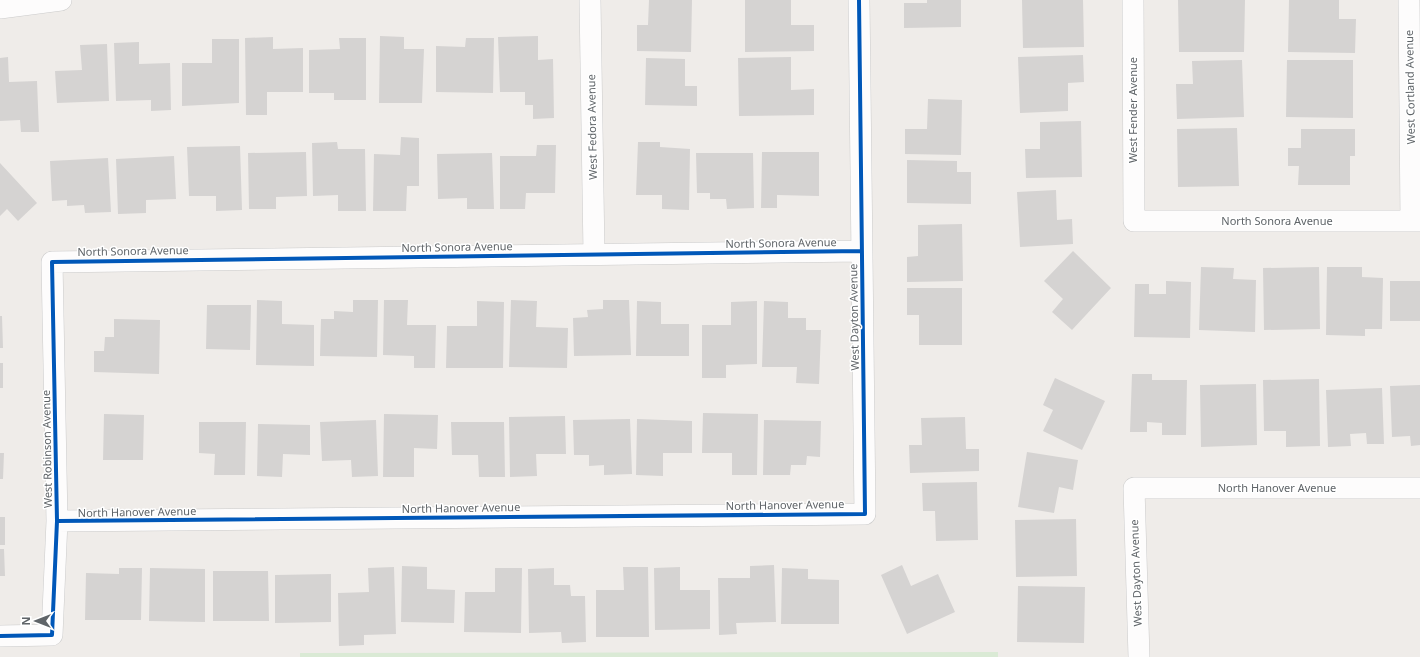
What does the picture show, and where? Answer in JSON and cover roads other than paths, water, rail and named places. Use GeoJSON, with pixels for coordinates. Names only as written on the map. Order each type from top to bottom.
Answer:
{"type":"FeatureCollection","features":[{"type":"Feature","properties":{"kind":"street"},"geometry":{"type":"LineString","coordinates":[[0,8],[61,0]]}},
{"type":"Feature","properties":{"kind":"street","name":"West Fedora Avenue"},"geometry":{"type":"LineString","coordinates":[[590,0],[594,254]]}},
{"type":"Feature","properties":{"kind":"street","name":"West Dayton Avenue"},"geometry":{"type":"LineString","coordinates":[[859,0],[865,514]]}},
{"type":"Feature","properties":{"kind":"street","name":"West Fender Avenue"},"geometry":{"type":"LineString","coordinates":[[1133,0],[1134,220]]}},
{"type":"Feature","properties":{"kind":"street","name":"West Cortland Avenue"},"geometry":{"type":"LineString","coordinates":[[1409,0],[1415,221]]}},
{"type":"Feature","properties":{"kind":"street","name":"North Sonora Avenue"},"geometry":{"type":"LineString","coordinates":[[1134,220],[1415,221]]}},
{"type":"Feature","properties":{"kind":"street","name":"North Sonora Avenue"},"geometry":{"type":"LineString","coordinates":[[52,262],[862,251]]}},
{"type":"Feature","properties":{"kind":"street","name":"West Robinson Avenue"},"geometry":{"type":"LineString","coordinates":[[0,636],[52,635],[57,521],[52,262]]}},
{"type":"Feature","properties":{"kind":"street","name":"West Dayton Avenue"},"geometry":{"type":"LineString","coordinates":[[1134,488],[1138,657]]}},
{"type":"Feature","properties":{"kind":"street","name":"North Hanover Avenue"},"geometry":{"type":"LineString","coordinates":[[1134,488],[1420,488]]}},
{"type":"Feature","properties":{"kind":"street","name":"North Hanover Avenue"},"geometry":{"type":"LineString","coordinates":[[57,521],[865,514]]}}]}
